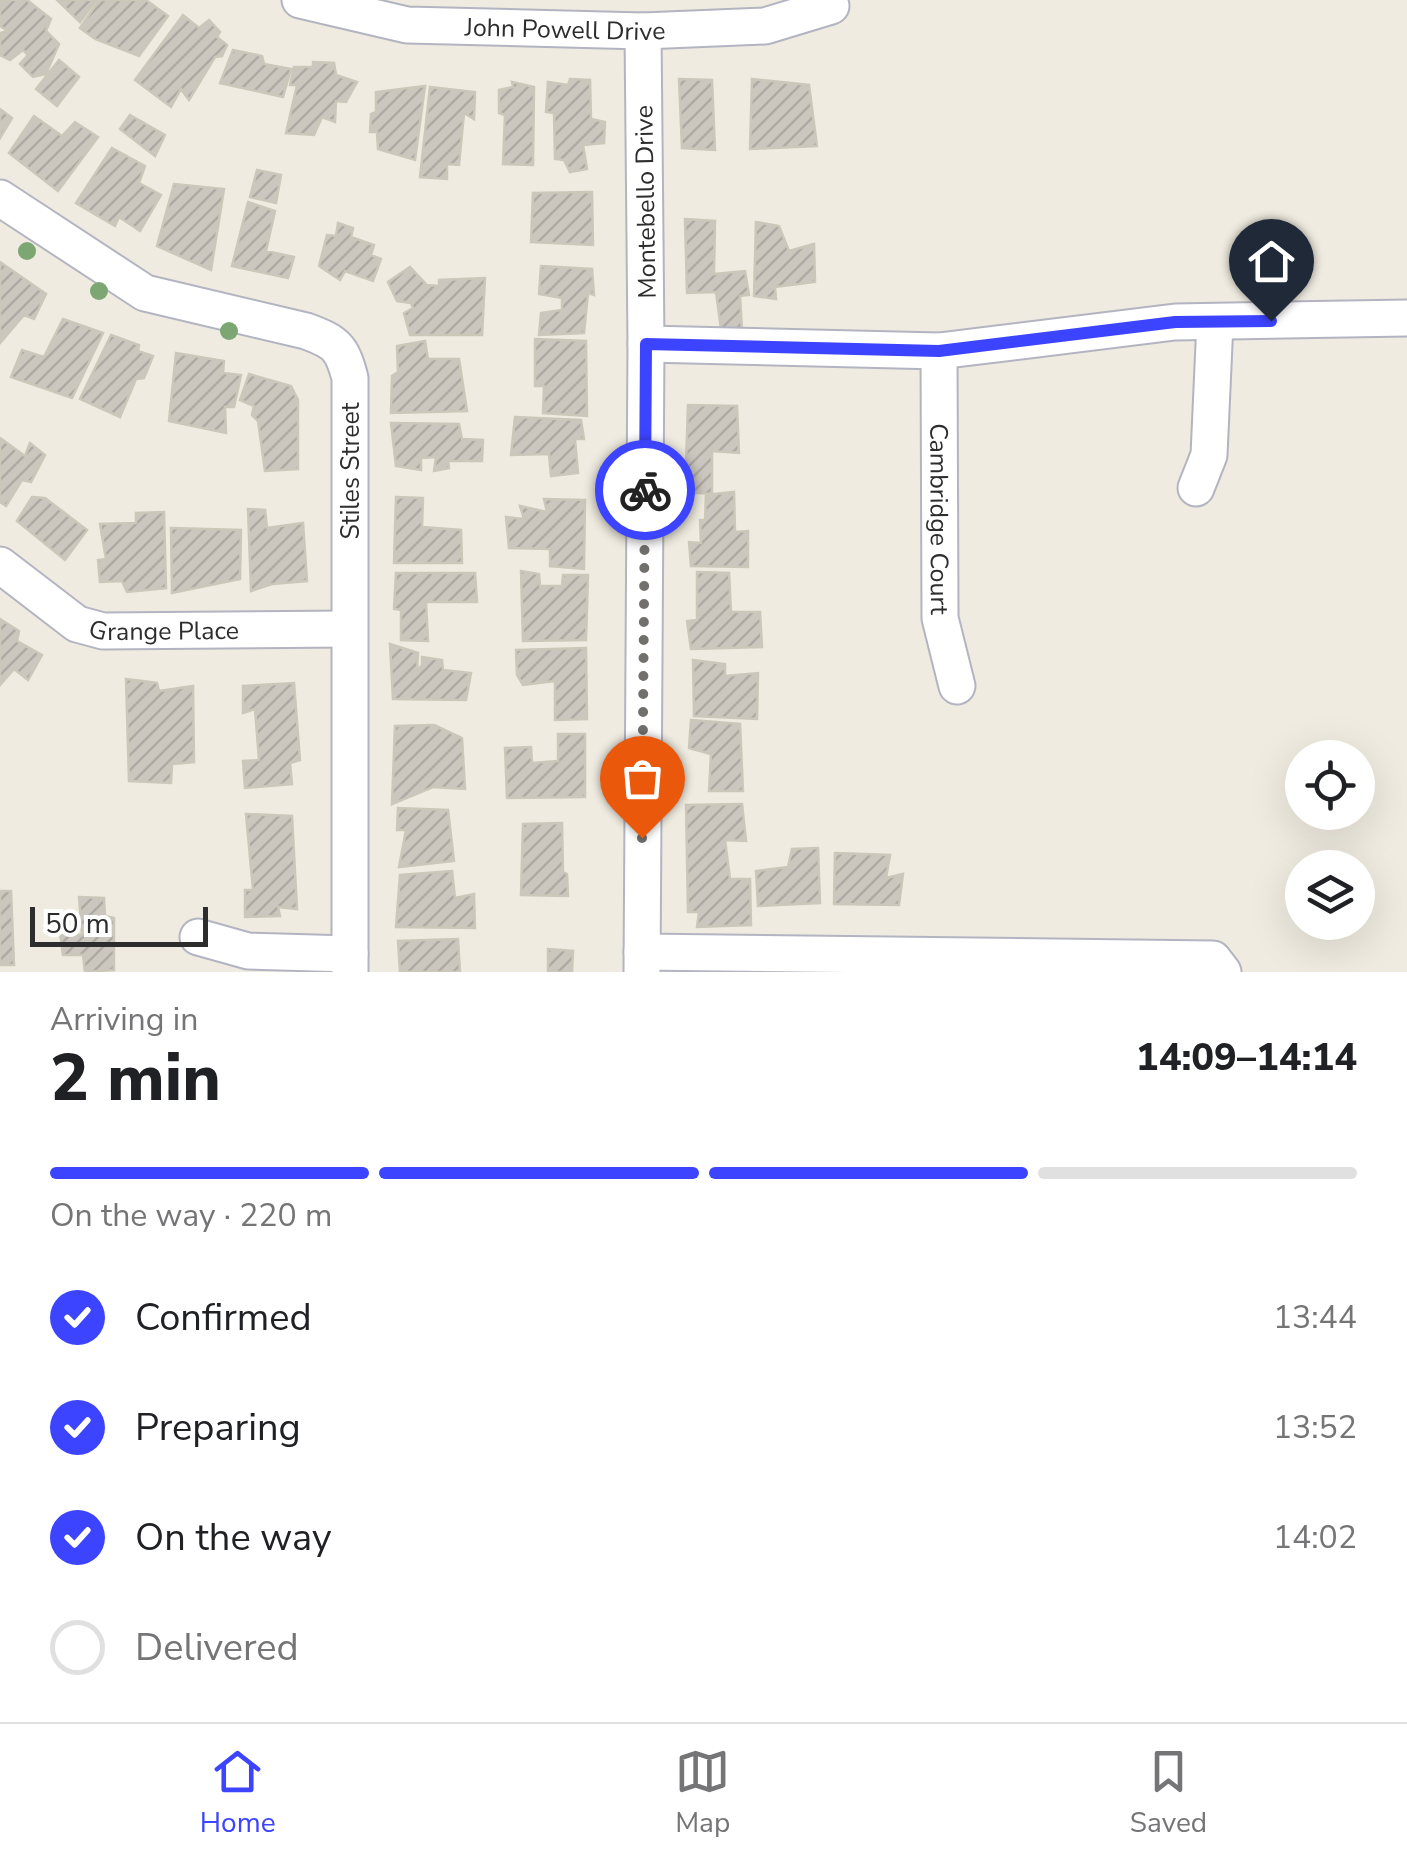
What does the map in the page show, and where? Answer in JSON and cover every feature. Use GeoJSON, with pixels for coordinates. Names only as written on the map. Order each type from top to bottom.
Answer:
{"type":"FeatureCollection","features":[{"type":"Feature","properties":{"kind":"street","name":"John Powell Drive"},"geometry":{"type":"LineString","coordinates":[[300,0],[407,25],[643,31],[765,26],[831,6]]}},
{"type":"Feature","properties":{"kind":"street","name":"Montebello Drive"},"geometry":{"type":"LineString","coordinates":[[642,962],[646,344],[643,31]]}},
{"type":"Feature","properties":{"kind":"street","name":"Stiles Street"},"geometry":{"type":"LineString","coordinates":[[0,198],[145,293],[306,331],[331,340],[344,355],[350,378],[350,963]]}},
{"type":"Feature","properties":{"kind":"street"},"geometry":{"type":"LineString","coordinates":[[646,344],[939,351],[1175,322],[1407,318]]}},
{"type":"Feature","properties":{"kind":"street"},"geometry":{"type":"LineString","coordinates":[[1196,488],[1209,455],[1215,322]]}},
{"type":"Feature","properties":{"kind":"street","name":"Cambridge Court"},"geometry":{"type":"LineString","coordinates":[[939,351],[940,618],[958,686]]}},
{"type":"Feature","properties":{"kind":"street","name":"Grange Place"},"geometry":{"type":"LineString","coordinates":[[0,565],[76,624],[103,630],[349,629]]}},
{"type":"Feature","properties":{"kind":"street"},"geometry":{"type":"LineString","coordinates":[[198,937],[248,951],[350,963]]}},
{"type":"Feature","properties":{"kind":"street"},"geometry":{"type":"LineString","coordinates":[[642,962],[1213,959],[1223,972]]}},
{"type":"Feature","properties":{"kind":"building"},"geometry":{"type":"Polygon","coordinates":[[[0,0],[27,0],[51,19],[46,31],[59,44],[46,74],[33,77],[20,64],[28,55],[23,50],[10,60],[0,55],[0,33],[8,31],[0,26],[0,0]]]}},
{"type":"Feature","properties":{"kind":"building"},"geometry":{"type":"Polygon","coordinates":[[[57,0],[96,0],[80,22],[57,0]]]}},
{"type":"Feature","properties":{"kind":"building"},"geometry":{"type":"Polygon","coordinates":[[[99,0],[146,0],[168,16],[139,56],[95,39],[80,28],[99,0]]]}},
{"type":"Feature","properties":{"kind":"building"},"geometry":{"type":"Polygon","coordinates":[[[183,15],[199,28],[209,20],[220,32],[217,37],[227,45],[222,56],[215,57],[189,100],[181,89],[171,107],[135,80],[183,15]]]}},
{"type":"Feature","properties":{"kind":"building"},"geometry":{"type":"Polygon","coordinates":[[[233,50],[262,56],[264,64],[291,69],[283,97],[220,83],[233,50]]]}},
{"type":"Feature","properties":{"kind":"building"},"geometry":{"type":"Polygon","coordinates":[[[59,60],[79,77],[57,106],[36,89],[59,60]]]}},
{"type":"Feature","properties":{"kind":"building"},"geometry":{"type":"Polygon","coordinates":[[[313,62],[334,63],[336,75],[357,82],[346,102],[336,101],[335,122],[322,117],[314,135],[286,133],[297,85],[290,85],[294,67],[313,67],[313,62]]]}},
{"type":"Feature","properties":{"kind":"building"},"geometry":{"type":"Polygon","coordinates":[[[570,79],[590,80],[591,119],[605,122],[604,143],[583,145],[587,169],[570,172],[564,160],[555,159],[554,113],[546,112],[548,82],[568,85],[570,79]]]}},
{"type":"Feature","properties":{"kind":"building"},"geometry":{"type":"Polygon","coordinates":[[[679,79],[712,80],[715,150],[682,148],[679,79]]]}},
{"type":"Feature","properties":{"kind":"building"},"geometry":{"type":"Polygon","coordinates":[[[752,79],[809,85],[817,146],[750,149],[752,79]]]}},
{"type":"Feature","properties":{"kind":"building"},"geometry":{"type":"Polygon","coordinates":[[[512,82],[534,87],[533,165],[503,164],[505,115],[499,113],[499,90],[513,87],[512,82]]]}},
{"type":"Feature","properties":{"kind":"building"},"geometry":{"type":"Polygon","coordinates":[[[425,86],[415,160],[378,149],[377,132],[370,132],[376,92],[425,86]]]}},
{"type":"Feature","properties":{"kind":"building"},"geometry":{"type":"Polygon","coordinates":[[[430,87],[475,92],[474,119],[464,113],[459,165],[447,164],[447,179],[420,177],[430,87]]]}},
{"type":"Feature","properties":{"kind":"building"},"geometry":{"type":"Polygon","coordinates":[[[0,109],[12,118],[0,138],[0,109]]]}},
{"type":"Feature","properties":{"kind":"building"},"geometry":{"type":"Polygon","coordinates":[[[130,115],[165,135],[155,156],[120,129],[130,115]]]}},
{"type":"Feature","properties":{"kind":"building"},"geometry":{"type":"Polygon","coordinates":[[[34,116],[62,136],[75,122],[98,137],[58,191],[9,153],[34,116]]]}},
{"type":"Feature","properties":{"kind":"building"},"geometry":{"type":"Polygon","coordinates":[[[112,148],[145,166],[139,183],[161,195],[140,231],[119,217],[115,226],[76,203],[112,148]]]}},
{"type":"Feature","properties":{"kind":"building"},"geometry":{"type":"Polygon","coordinates":[[[257,170],[281,175],[276,203],[250,197],[257,170]]]}},
{"type":"Feature","properties":{"kind":"building"},"geometry":{"type":"Polygon","coordinates":[[[174,184],[224,189],[211,270],[157,246],[174,184]]]}},
{"type":"Feature","properties":{"kind":"building"},"geometry":{"type":"Polygon","coordinates":[[[592,192],[593,245],[531,242],[533,193],[592,192]]]}},
{"type":"Feature","properties":{"kind":"building"},"geometry":{"type":"Polygon","coordinates":[[[248,202],[275,211],[266,251],[294,257],[288,278],[232,266],[248,202]]]}},
{"type":"Feature","properties":{"kind":"building"},"geometry":{"type":"Polygon","coordinates":[[[685,219],[715,221],[714,274],[745,271],[749,295],[740,296],[742,330],[721,329],[716,292],[687,293],[685,219]]]}},
{"type":"Feature","properties":{"kind":"building"},"geometry":{"type":"Polygon","coordinates":[[[756,222],[779,226],[789,251],[814,244],[815,282],[775,287],[776,299],[754,296],[756,222]]]}},
{"type":"Feature","properties":{"kind":"building"},"geometry":{"type":"Polygon","coordinates":[[[338,223],[353,228],[351,237],[374,245],[371,255],[381,259],[373,281],[345,271],[340,280],[319,266],[327,235],[336,236],[338,223]]]}},
{"type":"Feature","properties":{"kind":"building"},"geometry":{"type":"Polygon","coordinates":[[[0,262],[46,294],[34,319],[24,315],[0,343],[0,262]]]}},
{"type":"Feature","properties":{"kind":"building"},"geometry":{"type":"Polygon","coordinates":[[[541,266],[592,269],[594,295],[588,293],[584,333],[539,335],[541,313],[562,310],[562,298],[539,294],[541,266]]]}},
{"type":"Feature","properties":{"kind":"building"},"geometry":{"type":"Polygon","coordinates":[[[410,267],[427,285],[439,286],[439,280],[485,278],[482,335],[410,335],[404,313],[413,308],[411,303],[397,301],[388,282],[410,267]]]}},
{"type":"Feature","properties":{"kind":"building"},"geometry":{"type":"Polygon","coordinates":[[[63,319],[103,333],[72,398],[11,377],[22,350],[44,357],[63,319]]]}},
{"type":"Feature","properties":{"kind":"building"},"geometry":{"type":"Polygon","coordinates":[[[111,335],[139,345],[138,351],[153,356],[144,378],[136,379],[120,417],[80,399],[111,335]]]}},
{"type":"Feature","properties":{"kind":"building"},"geometry":{"type":"Polygon","coordinates":[[[535,339],[586,341],[587,416],[543,413],[544,386],[535,386],[535,339]]]}},
{"type":"Feature","properties":{"kind":"building"},"geometry":{"type":"Polygon","coordinates":[[[425,341],[428,359],[459,359],[467,411],[391,413],[392,376],[398,372],[397,346],[425,341]]]}},
{"type":"Feature","properties":{"kind":"building"},"geometry":{"type":"Polygon","coordinates":[[[176,353],[224,361],[223,373],[241,375],[234,407],[225,407],[226,433],[169,421],[176,353]]]}},
{"type":"Feature","properties":{"kind":"building"},"geometry":{"type":"Polygon","coordinates":[[[249,374],[291,386],[298,400],[298,469],[265,471],[258,421],[252,415],[254,406],[240,400],[249,374]]]}},
{"type":"Feature","properties":{"kind":"building"},"geometry":{"type":"Polygon","coordinates":[[[688,405],[737,406],[739,453],[712,451],[712,494],[685,492],[688,405]]]}},
{"type":"Feature","properties":{"kind":"building"},"geometry":{"type":"Polygon","coordinates":[[[515,417],[581,420],[584,439],[575,439],[578,473],[551,476],[549,454],[511,455],[515,417]]]}},
{"type":"Feature","properties":{"kind":"building"},"geometry":{"type":"Polygon","coordinates":[[[391,423],[459,424],[462,439],[483,440],[482,461],[448,461],[449,468],[434,471],[436,457],[421,458],[421,470],[396,466],[391,423]]]}},
{"type":"Feature","properties":{"kind":"building"},"geometry":{"type":"Polygon","coordinates":[[[0,438],[25,456],[30,443],[45,455],[31,482],[22,480],[6,506],[0,502],[0,438]]]}},
{"type":"Feature","properties":{"kind":"building"},"geometry":{"type":"Polygon","coordinates":[[[734,492],[735,532],[748,531],[748,567],[691,566],[689,542],[701,543],[700,520],[705,520],[706,495],[734,492]]]}},
{"type":"Feature","properties":{"kind":"building"},"geometry":{"type":"Polygon","coordinates":[[[32,497],[45,498],[87,530],[65,560],[17,521],[32,497]]]}},
{"type":"Feature","properties":{"kind":"building"},"geometry":{"type":"Polygon","coordinates":[[[396,497],[423,498],[422,527],[461,530],[462,563],[394,563],[396,497]]]}},
{"type":"Feature","properties":{"kind":"building"},"geometry":{"type":"Polygon","coordinates":[[[544,499],[585,500],[584,569],[550,566],[550,549],[509,548],[506,517],[524,519],[520,506],[547,512],[544,499]]]}},
{"type":"Feature","properties":{"kind":"building"},"geometry":{"type":"Polygon","coordinates":[[[248,509],[265,510],[267,528],[303,523],[307,581],[272,584],[251,591],[248,509]]]}},
{"type":"Feature","properties":{"kind":"building"},"geometry":{"type":"Polygon","coordinates":[[[164,512],[166,588],[127,592],[122,581],[100,582],[98,560],[106,559],[100,524],[136,523],[136,513],[164,512]]]}},
{"type":"Feature","properties":{"kind":"building"},"geometry":{"type":"Polygon","coordinates":[[[171,528],[241,530],[240,579],[172,593],[171,528]]]}},
{"type":"Feature","properties":{"kind":"building"},"geometry":{"type":"Polygon","coordinates":[[[521,571],[539,574],[540,586],[562,586],[563,575],[588,575],[586,640],[523,641],[521,571]]]}},
{"type":"Feature","properties":{"kind":"building"},"geometry":{"type":"Polygon","coordinates":[[[697,572],[729,573],[731,612],[760,612],[762,647],[691,649],[687,621],[697,620],[697,572]]]}},
{"type":"Feature","properties":{"kind":"building"},"geometry":{"type":"Polygon","coordinates":[[[396,573],[475,573],[477,602],[426,602],[428,641],[401,640],[401,610],[394,609],[396,573]]]}},
{"type":"Feature","properties":{"kind":"building"},"geometry":{"type":"Polygon","coordinates":[[[0,619],[19,631],[17,641],[42,655],[28,680],[14,669],[0,685],[0,619]]]}},
{"type":"Feature","properties":{"kind":"building"},"geometry":{"type":"Polygon","coordinates":[[[390,644],[418,653],[417,671],[422,657],[442,660],[443,670],[471,673],[466,700],[393,699],[390,644]]]}},
{"type":"Feature","properties":{"kind":"building"},"geometry":{"type":"Polygon","coordinates":[[[586,648],[587,719],[555,720],[555,681],[523,685],[517,675],[516,650],[586,648]]]}},
{"type":"Feature","properties":{"kind":"building"},"geometry":{"type":"Polygon","coordinates":[[[693,660],[725,664],[725,676],[758,673],[757,719],[694,716],[693,660]]]}},
{"type":"Feature","properties":{"kind":"building"},"geometry":{"type":"Polygon","coordinates":[[[126,679],[157,683],[159,691],[193,686],[194,762],[172,764],[171,783],[129,781],[126,679]]]}},
{"type":"Feature","properties":{"kind":"building"},"geometry":{"type":"Polygon","coordinates":[[[294,683],[300,760],[290,763],[292,784],[245,788],[243,761],[259,760],[255,709],[243,713],[243,686],[294,683]]]}},
{"type":"Feature","properties":{"kind":"building"},"geometry":{"type":"Polygon","coordinates":[[[691,720],[740,724],[743,791],[709,791],[711,754],[689,748],[691,720]]]}},
{"type":"Feature","properties":{"kind":"building"},"geometry":{"type":"Polygon","coordinates":[[[434,725],[462,738],[465,789],[433,787],[392,804],[395,726],[434,725]]]}},
{"type":"Feature","properties":{"kind":"building"},"geometry":{"type":"Polygon","coordinates":[[[558,734],[585,734],[585,797],[507,798],[505,748],[531,747],[532,763],[558,761],[558,734]]]}},
{"type":"Feature","properties":{"kind":"building"},"geometry":{"type":"Polygon","coordinates":[[[742,804],[746,841],[725,840],[730,879],[750,879],[751,925],[697,927],[699,912],[688,912],[686,805],[742,804]]]}},
{"type":"Feature","properties":{"kind":"building"},"geometry":{"type":"Polygon","coordinates":[[[398,808],[448,810],[454,861],[399,867],[406,830],[397,830],[398,808]]]}},
{"type":"Feature","properties":{"kind":"building"},"geometry":{"type":"Polygon","coordinates":[[[246,814],[292,816],[297,909],[278,907],[280,916],[245,917],[245,890],[253,890],[246,814]]]}},
{"type":"Feature","properties":{"kind":"building"},"geometry":{"type":"Polygon","coordinates":[[[562,823],[563,872],[567,874],[568,896],[521,895],[523,824],[562,823]]]}},
{"type":"Feature","properties":{"kind":"building"},"geometry":{"type":"Polygon","coordinates":[[[818,848],[820,903],[758,906],[756,871],[788,867],[792,849],[818,848]]]}},
{"type":"Feature","properties":{"kind":"building"},"geometry":{"type":"Polygon","coordinates":[[[835,853],[890,855],[886,878],[903,874],[899,905],[834,904],[835,853]]]}},
{"type":"Feature","properties":{"kind":"building"},"geometry":{"type":"Polygon","coordinates":[[[452,871],[455,898],[474,894],[475,928],[396,927],[400,875],[452,871]]]}},
{"type":"Feature","properties":{"kind":"building"},"geometry":{"type":"Polygon","coordinates":[[[0,891],[11,891],[14,965],[0,965],[0,891]]]}},
{"type":"Feature","properties":{"kind":"building"},"geometry":{"type":"Polygon","coordinates":[[[79,897],[104,898],[105,916],[114,918],[114,970],[85,972],[83,955],[63,955],[60,933],[82,935],[79,897]]]}},
{"type":"Feature","properties":{"kind":"building"},"geometry":{"type":"Polygon","coordinates":[[[458,939],[460,972],[400,972],[398,941],[458,939]]]}},
{"type":"Feature","properties":{"kind":"building"},"geometry":{"type":"Polygon","coordinates":[[[548,949],[573,951],[572,972],[548,972],[548,949]]]}},
{"type":"Feature","properties":{"kind":"way so far"},"geometry":{"type":"LineString","coordinates":[[642,838],[645,490]]}},
{"type":"Feature","properties":{"kind":"route"},"geometry":{"type":"LineString","coordinates":[[645,490],[646,344],[939,351],[1130,326],[1271,321]]}}]}
